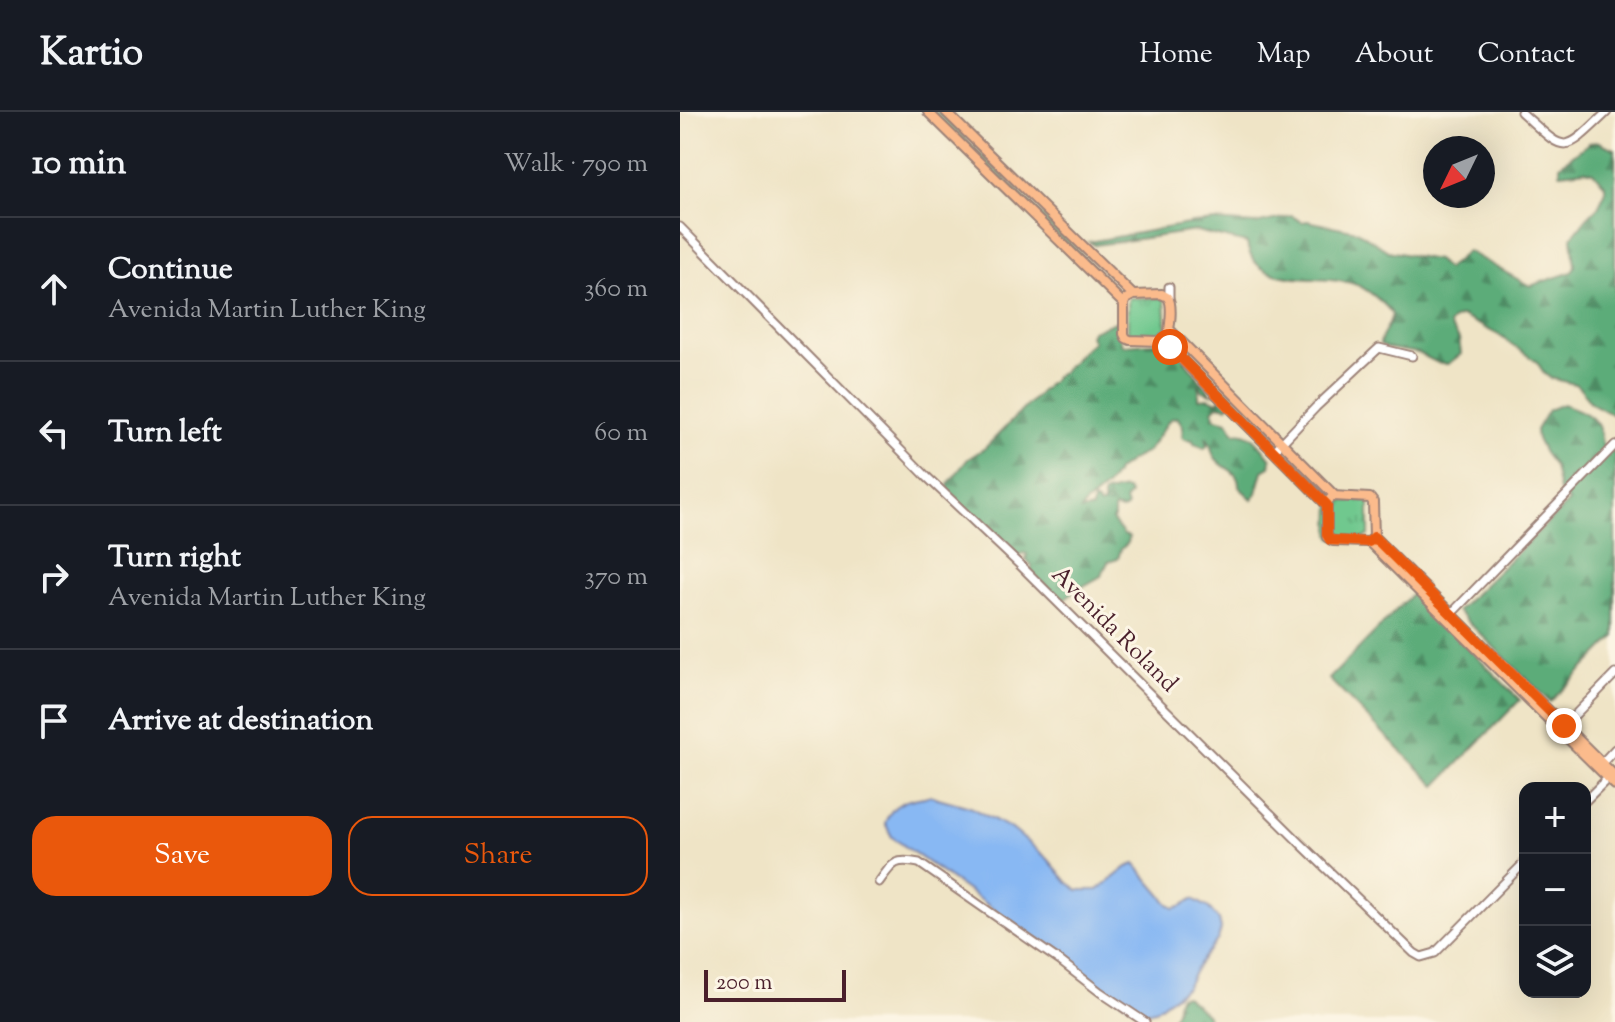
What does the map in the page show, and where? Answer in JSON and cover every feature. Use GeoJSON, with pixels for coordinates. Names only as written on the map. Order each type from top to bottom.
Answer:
{"type":"FeatureCollection","features":[{"type":"Feature","properties":{"kind":"main road"},"geometry":{"type":"LineString","coordinates":[[928,112],[1124,304]]}},
{"type":"Feature","properties":{"kind":"main road"},"geometry":{"type":"LineString","coordinates":[[946,112],[1133,295]]}},
{"type":"Feature","properties":{"kind":"main road"},"geometry":{"type":"LineString","coordinates":[[1162,294],[1169,299],[1170,330],[1167,337],[1162,340],[1126,338],[1124,304],[1133,295],[1162,294]]}},
{"type":"Feature","properties":{"kind":"main road"},"geometry":{"type":"LineString","coordinates":[[1170,330],[1335,496]]}},
{"type":"Feature","properties":{"kind":"main road"},"geometry":{"type":"LineString","coordinates":[[1162,340],[1327,505]]}},
{"type":"Feature","properties":{"kind":"main road"},"geometry":{"type":"LineString","coordinates":[[1217,394],[1225,386]]}},
{"type":"Feature","properties":{"kind":"main road"},"geometry":{"type":"LineString","coordinates":[[1612,776],[1372,540],[1373,502],[1370,498],[1335,496],[1329,499],[1327,535],[1330,540],[1372,540],[1602,763],[1612,776],[1615,785]]}},
{"type":"Feature","properties":{"kind":"street"},"geometry":{"type":"LineString","coordinates":[[1521,112],[1553,141],[1565,145],[1571,144],[1607,112]]}},
{"type":"Feature","properties":{"kind":"street","name":"Avenida Roland"},"geometry":{"type":"LineString","coordinates":[[680,227],[927,477],[1414,953],[1421,957],[1435,953],[1519,868]]}},
{"type":"Feature","properties":{"kind":"street"},"geometry":{"type":"LineString","coordinates":[[1169,287],[1169,299]]}},
{"type":"Feature","properties":{"kind":"street"},"geometry":{"type":"LineString","coordinates":[[1274,451],[1379,348],[1412,356]]}},
{"type":"Feature","properties":{"kind":"street"},"geometry":{"type":"LineString","coordinates":[[1451,614],[1615,445]]}},
{"type":"Feature","properties":{"kind":"street"},"geometry":{"type":"LineString","coordinates":[[1564,726],[1615,674]]}},
{"type":"Feature","properties":{"kind":"street"},"geometry":{"type":"LineString","coordinates":[[1602,763],[1615,749]]}},
{"type":"Feature","properties":{"kind":"street"},"geometry":{"type":"LineString","coordinates":[[1591,795],[1612,776]]}},
{"type":"Feature","properties":{"kind":"street"},"geometry":{"type":"LineString","coordinates":[[879,882],[892,864],[903,860],[919,863],[1145,1022]]}},
{"type":"Feature","properties":{"kind":"green space"},"geometry":{"type":"Polygon","coordinates":[[[932,112],[939,112],[1121,294],[1118,297],[932,112]]]}},
{"type":"Feature","properties":{"kind":"green space"},"geometry":{"type":"Polygon","coordinates":[[[1596,141],[1615,149],[1615,416],[1591,403],[1575,384],[1550,378],[1537,362],[1497,334],[1462,316],[1449,325],[1459,339],[1461,354],[1448,364],[1440,364],[1418,353],[1386,348],[1380,344],[1392,314],[1375,296],[1354,284],[1275,274],[1262,268],[1252,258],[1247,243],[1196,231],[1095,245],[1089,242],[1193,223],[1255,224],[1292,216],[1302,222],[1357,231],[1388,251],[1436,260],[1447,269],[1467,251],[1530,286],[1572,272],[1575,266],[1572,237],[1598,207],[1605,193],[1605,185],[1593,172],[1560,173],[1560,165],[1596,141]]]}},
{"type":"Feature","properties":{"kind":"green space"},"geometry":{"type":"Polygon","coordinates":[[[1130,298],[1162,298],[1165,301],[1167,333],[1162,337],[1130,336],[1130,298]]]}},
{"type":"Feature","properties":{"kind":"green space"},"geometry":{"type":"Polygon","coordinates":[[[1115,322],[1121,324],[1121,343],[1124,345],[1162,342],[1181,355],[1188,353],[1192,358],[1185,361],[1212,394],[1203,391],[1199,385],[1199,399],[1209,398],[1217,402],[1222,391],[1232,395],[1227,407],[1218,405],[1213,410],[1213,417],[1228,421],[1235,433],[1241,432],[1256,440],[1271,459],[1270,467],[1263,471],[1257,493],[1252,499],[1239,487],[1236,476],[1214,456],[1206,437],[1208,443],[1204,448],[1193,440],[1185,439],[1182,437],[1183,426],[1177,417],[1170,419],[1147,452],[1118,470],[1106,487],[1085,504],[1081,511],[1092,509],[1093,500],[1099,506],[1103,504],[1105,493],[1127,490],[1130,494],[1125,501],[1127,507],[1123,510],[1114,508],[1112,520],[1129,537],[1128,543],[1121,549],[1118,559],[1108,562],[1101,576],[1061,602],[1031,572],[1032,565],[1026,560],[1027,554],[1023,553],[1018,558],[955,501],[948,491],[948,484],[968,459],[985,448],[1093,342],[1092,331],[1115,322]]]}},
{"type":"Feature","properties":{"kind":"green space"},"geometry":{"type":"Polygon","coordinates":[[[1563,404],[1591,417],[1598,426],[1605,448],[1615,451],[1615,637],[1550,702],[1457,611],[1569,502],[1559,490],[1554,466],[1537,439],[1536,430],[1548,410],[1563,404]]]}},
{"type":"Feature","properties":{"kind":"green space"},"geometry":{"type":"Polygon","coordinates":[[[1366,500],[1369,503],[1369,535],[1364,538],[1333,538],[1330,534],[1331,503],[1366,500]]]}},
{"type":"Feature","properties":{"kind":"green space"},"geometry":{"type":"Polygon","coordinates":[[[1413,593],[1520,700],[1436,786],[1329,679],[1413,593]]]}},
{"type":"Feature","properties":{"kind":"green space"},"geometry":{"type":"Polygon","coordinates":[[[1185,995],[1207,1015],[1208,1022],[1176,1022],[1173,1016],[1178,1001],[1180,996],[1185,995]]]}},
{"type":"Feature","properties":{"kind":"water"},"geometry":{"type":"Polygon","coordinates":[[[931,796],[970,807],[1012,829],[1048,859],[1078,890],[1098,890],[1135,864],[1174,908],[1193,899],[1209,908],[1219,920],[1221,929],[1218,939],[1199,963],[1186,987],[1155,1010],[1142,1013],[1112,995],[1057,952],[892,837],[885,823],[892,810],[909,800],[931,796]]]}},
{"type":"Feature","properties":{"kind":"route"},"geometry":{"type":"LineString","coordinates":[[1170,347],[1327,505],[1327,535],[1330,540],[1369,542],[1374,537],[1564,726]]}}]}
